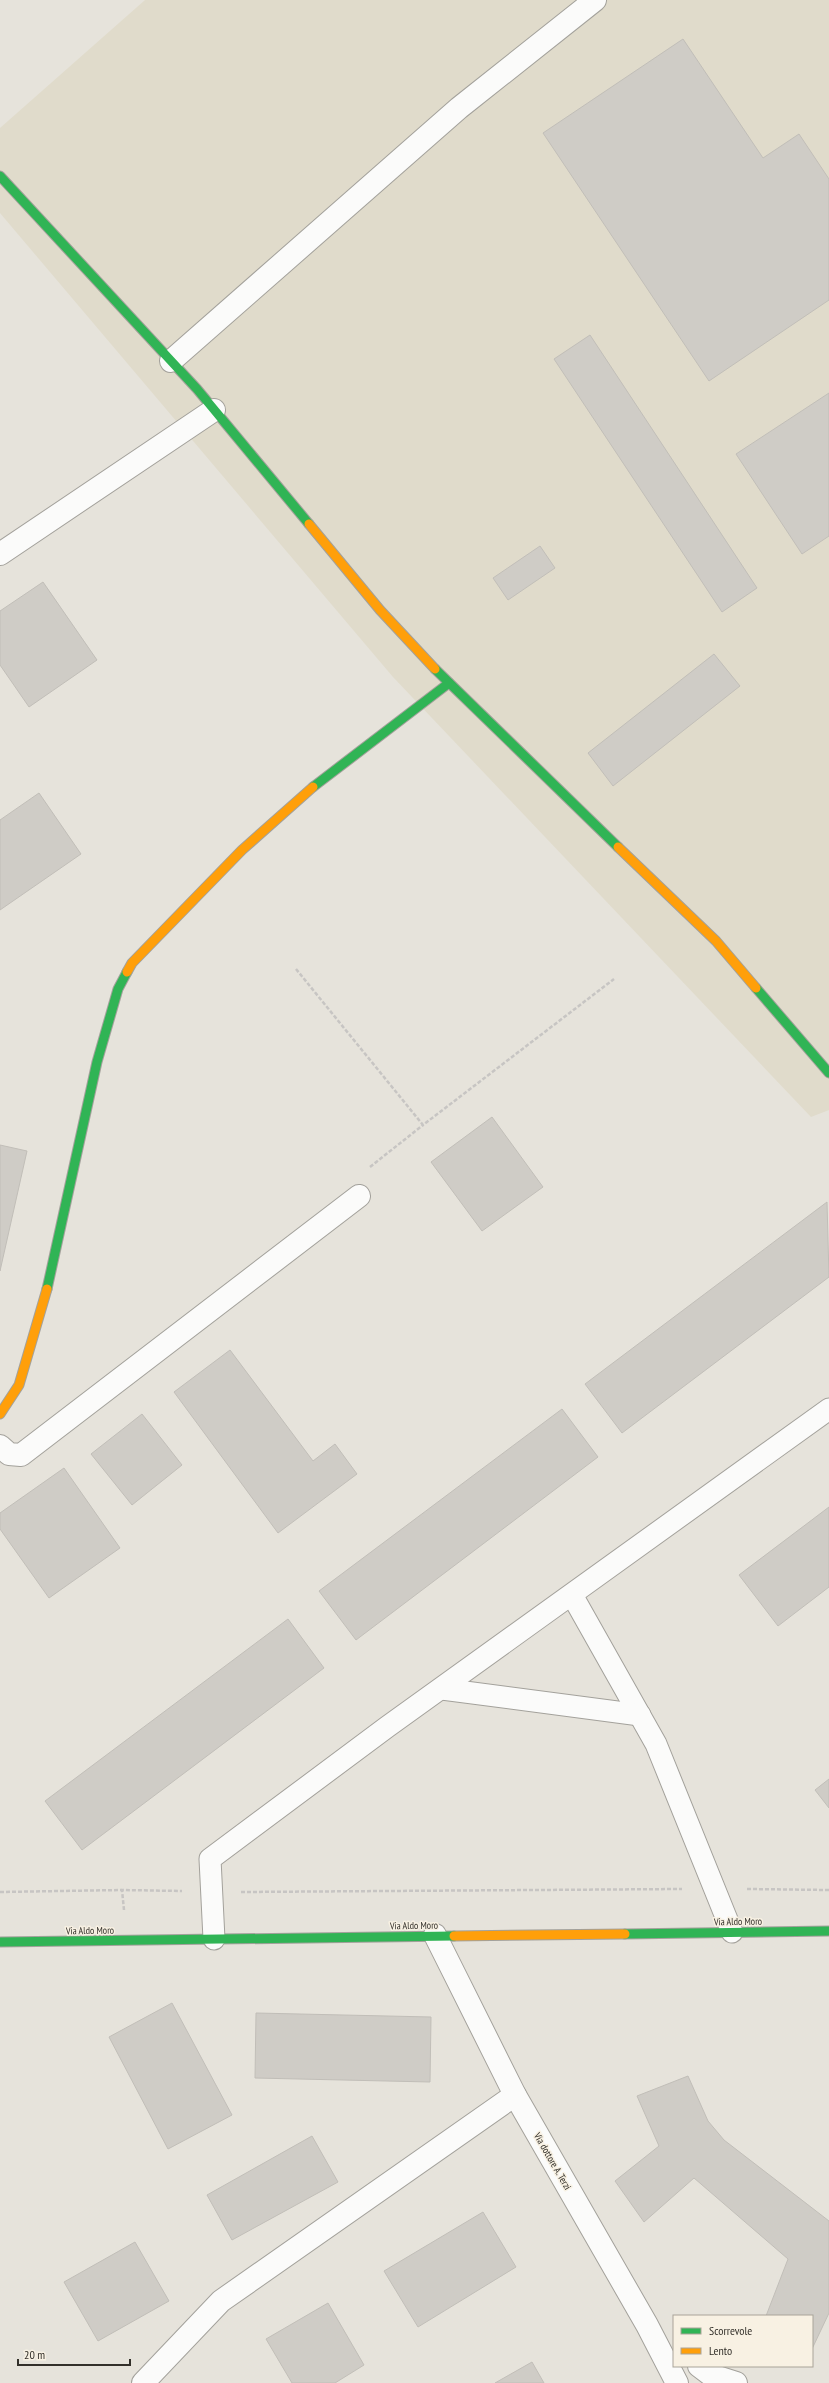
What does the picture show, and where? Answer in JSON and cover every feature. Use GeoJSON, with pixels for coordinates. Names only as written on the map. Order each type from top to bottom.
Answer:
{"type":"FeatureCollection","features":[{"type":"Feature","properties":{"kind":"street"},"geometry":{"type":"LineString","coordinates":[[171,361],[459,108],[595,0]]}},
{"type":"Feature","properties":{"kind":"street"},"geometry":{"type":"LineString","coordinates":[[0,176],[171,361],[214,410],[380,610],[449,683],[716,941],[829,1073]]}},
{"type":"Feature","properties":{"kind":"street"},"geometry":{"type":"LineString","coordinates":[[0,554],[214,410]]}},
{"type":"Feature","properties":{"kind":"street"},"geometry":{"type":"LineString","coordinates":[[0,1414],[19,1385],[42,1310],[69,1196],[97,1062],[118,989],[132,963],[242,850],[299,798],[449,683]]}},
{"type":"Feature","properties":{"kind":"street"},"geometry":{"type":"LineString","coordinates":[[0,1446],[9,1454],[22,1454],[359,1196]]}},
{"type":"Feature","properties":{"kind":"street","name":"Via Aldo Moro"},"geometry":{"type":"LineString","coordinates":[[0,1942],[434,1935],[829,1931]]}},
{"type":"Feature","properties":{"kind":"street","name":"Via dottore A. Terzi"},"geometry":{"type":"LineString","coordinates":[[434,1935],[515,2095],[647,2325],[677,2383]]}},
{"type":"Feature","properties":{"kind":"street"},"geometry":{"type":"LineString","coordinates":[[143,2383],[221,2301],[515,2095]]}},
{"type":"Feature","properties":{"kind":"street"},"geometry":{"type":"LineString","coordinates":[[647,2325],[673,2345]]}},
{"type":"Feature","properties":{"kind":"street"},"geometry":{"type":"LineString","coordinates":[[701,2367],[711,2375],[736,2383]]}},
{"type":"Feature","properties":{"kind":"lane"},"geometry":{"type":"LineString","coordinates":[[214,1939],[210,1859],[829,1409]]}},
{"type":"Feature","properties":{"kind":"lane"},"geometry":{"type":"LineString","coordinates":[[572,1595],[656,1744],[732,1932]]}},
{"type":"Feature","properties":{"kind":"lane"},"geometry":{"type":"LineString","coordinates":[[442,1689],[640,1715]]}},
{"type":"Feature","properties":{"kind":"path"},"geometry":{"type":"LineString","coordinates":[[296,969],[423,1125]]}},
{"type":"Feature","properties":{"kind":"path"},"geometry":{"type":"LineString","coordinates":[[359,1196],[353,1181],[423,1125],[614,979]]}},
{"type":"Feature","properties":{"kind":"path"},"geometry":{"type":"LineString","coordinates":[[0,1892],[122,1890],[212,1892],[588,1888],[829,1890]]}},
{"type":"Feature","properties":{"kind":"path"},"geometry":{"type":"LineString","coordinates":[[122,1890],[126,1940]]}},
{"type":"Feature","properties":{"kind":"shaded area"},"geometry":{"type":"Polygon","coordinates":[[[145,0],[829,0],[829,1110],[811,1117],[393,677],[0,213],[0,128],[145,0]]]}},
{"type":"Feature","properties":{"kind":"building"},"geometry":{"type":"Polygon","coordinates":[[[683,39],[763,158],[799,134],[829,179],[829,300],[709,381],[543,133],[683,39]]]}},
{"type":"Feature","properties":{"kind":"building"},"geometry":{"type":"Polygon","coordinates":[[[590,335],[757,588],[722,612],[554,359],[590,335]]]}},
{"type":"Feature","properties":{"kind":"building"},"geometry":{"type":"Polygon","coordinates":[[[829,393],[829,536],[802,554],[736,454],[829,393]]]}},
{"type":"Feature","properties":{"kind":"building"},"geometry":{"type":"Polygon","coordinates":[[[540,546],[555,568],[508,600],[493,578],[540,546]]]}},
{"type":"Feature","properties":{"kind":"building"},"geometry":{"type":"Polygon","coordinates":[[[43,582],[97,660],[29,707],[0,665],[0,611],[43,582]]]}},
{"type":"Feature","properties":{"kind":"building"},"geometry":{"type":"Polygon","coordinates":[[[714,654],[740,686],[613,786],[588,753],[714,654]]]}},
{"type":"Feature","properties":{"kind":"building"},"geometry":{"type":"Polygon","coordinates":[[[39,793],[81,854],[0,910],[0,820],[39,793]]]}},
{"type":"Feature","properties":{"kind":"building"},"geometry":{"type":"Polygon","coordinates":[[[492,1117],[543,1187],[482,1231],[431,1162],[492,1117]]]}},
{"type":"Feature","properties":{"kind":"building"},"geometry":{"type":"Polygon","coordinates":[[[0,1145],[27,1151],[0,1271],[0,1145]]]}},
{"type":"Feature","properties":{"kind":"building"},"geometry":{"type":"Polygon","coordinates":[[[827,1202],[829,1277],[622,1433],[585,1384],[827,1202]]]}},
{"type":"Feature","properties":{"kind":"building"},"geometry":{"type":"Polygon","coordinates":[[[230,1350],[313,1461],[335,1444],[357,1474],[278,1533],[174,1392],[230,1350]]]}},
{"type":"Feature","properties":{"kind":"building"},"geometry":{"type":"Polygon","coordinates":[[[562,1409],[598,1457],[356,1640],[319,1591],[562,1409]]]}},
{"type":"Feature","properties":{"kind":"building"},"geometry":{"type":"Polygon","coordinates":[[[142,1414],[182,1465],[132,1505],[91,1454],[142,1414]]]}},
{"type":"Feature","properties":{"kind":"building"},"geometry":{"type":"Polygon","coordinates":[[[64,1468],[120,1548],[49,1598],[0,1529],[0,1513],[64,1468]]]}},
{"type":"Feature","properties":{"kind":"building"},"geometry":{"type":"Polygon","coordinates":[[[829,1507],[829,1587],[778,1626],[739,1575],[829,1507]]]}},
{"type":"Feature","properties":{"kind":"building"},"geometry":{"type":"Polygon","coordinates":[[[288,1619],[324,1668],[82,1850],[45,1801],[288,1619]]]}},
{"type":"Feature","properties":{"kind":"building"},"geometry":{"type":"Polygon","coordinates":[[[829,1779],[829,1808],[815,1790],[829,1779]]]}},
{"type":"Feature","properties":{"kind":"building"},"geometry":{"type":"Polygon","coordinates":[[[172,2003],[232,2115],[168,2149],[109,2037],[172,2003]]]}},
{"type":"Feature","properties":{"kind":"building"},"geometry":{"type":"Polygon","coordinates":[[[256,2013],[431,2017],[430,2082],[255,2078],[256,2013]]]}},
{"type":"Feature","properties":{"kind":"building"},"geometry":{"type":"Polygon","coordinates":[[[688,2076],[708,2121],[724,2140],[829,2221],[829,2313],[813,2347],[813,2315],[766,2315],[788,2259],[694,2178],[644,2222],[615,2181],[659,2146],[637,2096],[688,2076]]]}},
{"type":"Feature","properties":{"kind":"building"},"geometry":{"type":"Polygon","coordinates":[[[312,2136],[338,2182],[232,2240],[207,2195],[312,2136]]]}},
{"type":"Feature","properties":{"kind":"building"},"geometry":{"type":"Polygon","coordinates":[[[483,2212],[516,2267],[418,2327],[384,2271],[483,2212]]]}},
{"type":"Feature","properties":{"kind":"building"},"geometry":{"type":"Polygon","coordinates":[[[135,2242],[169,2301],[98,2341],[64,2282],[135,2242]]]}},
{"type":"Feature","properties":{"kind":"building"},"geometry":{"type":"Polygon","coordinates":[[[328,2303],[364,2365],[335,2383],[292,2383],[266,2339],[328,2303]]]}},
{"type":"Feature","properties":{"kind":"building"},"geometry":{"type":"Polygon","coordinates":[[[532,2362],[544,2383],[495,2383],[532,2362]]]}},
{"type":"Feature","properties":{"kind":"traffic: fast"},"geometry":{"type":"LineString","coordinates":[[0,176],[197,389],[309,524]]}},
{"type":"Feature","properties":{"kind":"traffic: fast"},"geometry":{"type":"LineString","coordinates":[[435,669],[618,847]]}},
{"type":"Feature","properties":{"kind":"traffic: fast"},"geometry":{"type":"LineString","coordinates":[[313,787],[449,683]]}},
{"type":"Feature","properties":{"kind":"traffic: fast"},"geometry":{"type":"LineString","coordinates":[[47,1289],[97,1062],[118,989],[127,972]]}},
{"type":"Feature","properties":{"kind":"traffic: fast"},"geometry":{"type":"LineString","coordinates":[[756,988],[829,1073]]}},
{"type":"Feature","properties":{"kind":"traffic: fast"},"geometry":{"type":"LineString","coordinates":[[625,1934],[829,1931]]}},
{"type":"Feature","properties":{"kind":"traffic: fast"},"geometry":{"type":"LineString","coordinates":[[0,1942],[454,1936]]}},
{"type":"Feature","properties":{"kind":"traffic: slow"},"geometry":{"type":"LineString","coordinates":[[309,524],[380,610],[435,669]]}},
{"type":"Feature","properties":{"kind":"traffic: slow"},"geometry":{"type":"LineString","coordinates":[[127,972],[132,963],[242,850],[313,787]]}},
{"type":"Feature","properties":{"kind":"traffic: slow"},"geometry":{"type":"LineString","coordinates":[[618,847],[716,941],[756,988]]}},
{"type":"Feature","properties":{"kind":"traffic: slow"},"geometry":{"type":"LineString","coordinates":[[0,1414],[19,1385],[47,1289]]}},
{"type":"Feature","properties":{"kind":"traffic: slow"},"geometry":{"type":"LineString","coordinates":[[454,1936],[625,1934]]}}]}
